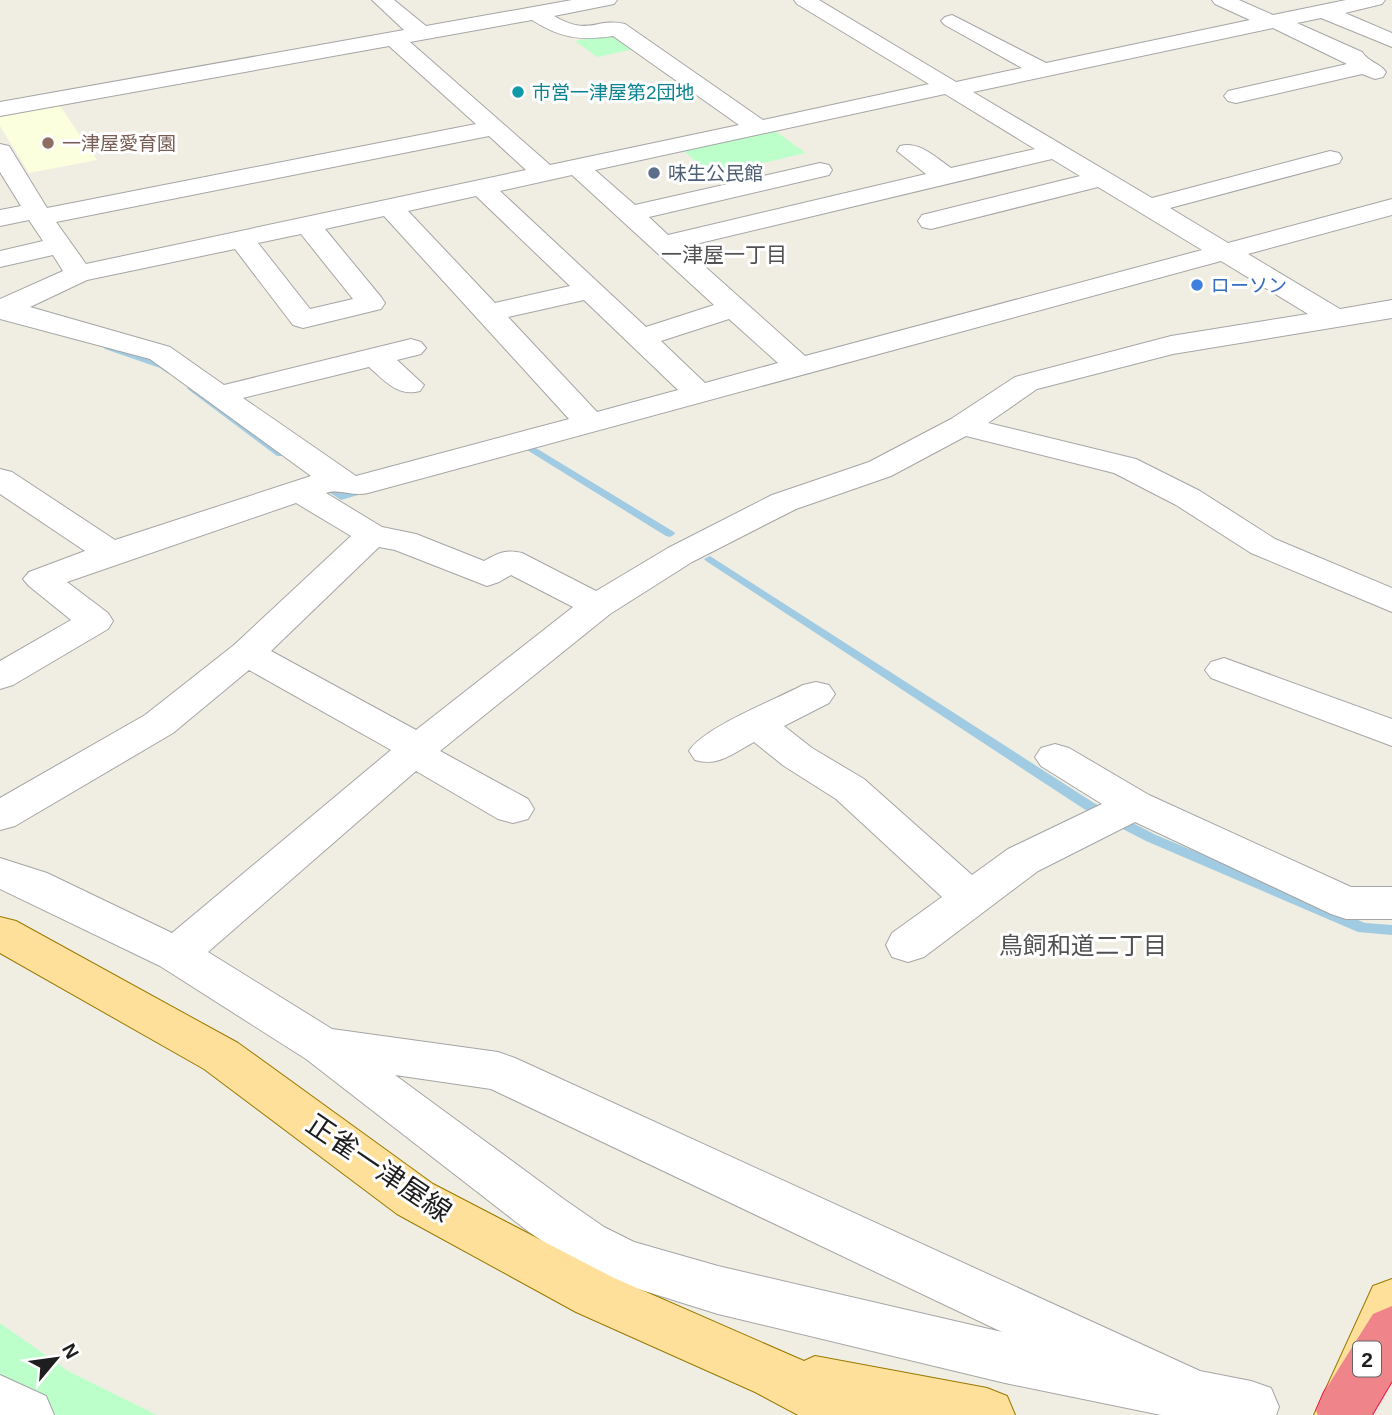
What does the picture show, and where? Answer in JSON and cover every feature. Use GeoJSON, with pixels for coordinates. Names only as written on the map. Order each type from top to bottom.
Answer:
{"type":"FeatureCollection","features":[{"type":"Feature","properties":{"kind":"highway"},"geometry":{"type":"LineString","coordinates":[[1343,1413],[1392,1331]]}},
{"type":"Feature","properties":{"kind":"main road","name":"正雀一津屋線"},"geometry":{"type":"LineString","coordinates":[[0,933],[221,1056],[415,1199],[595,1295],[775,1374],[852,1415]]}},
{"type":"Feature","properties":{"kind":"main road","name":"2"},"geometry":{"type":"LineString","coordinates":[[1343,1413],[1392,1303]]}},
{"type":"Feature","properties":{"kind":"main road","name":"正雀一津屋線"},"geometry":{"type":"LineString","coordinates":[[775,1374],[987,1415]]}},
{"type":"Feature","properties":{"kind":"street"},"geometry":{"type":"LineString","coordinates":[[382,0],[422,34]]}},
{"type":"Feature","properties":{"kind":"street"},"geometry":{"type":"LineString","coordinates":[[0,109],[607,0]]}},
{"type":"Feature","properties":{"kind":"street"},"geometry":{"type":"LineString","coordinates":[[804,0],[1335,318]]}},
{"type":"Feature","properties":{"kind":"street"},"geometry":{"type":"LineString","coordinates":[[1222,0],[1353,57],[1372,70],[1236,96]]}},
{"type":"Feature","properties":{"kind":"street"},"geometry":{"type":"LineString","coordinates":[[2,309],[79,274],[759,128],[1375,0]]}},
{"type":"Feature","properties":{"kind":"street"},"geometry":{"type":"LineString","coordinates":[[1324,11],[1392,41]]}},
{"type":"Feature","properties":{"kind":"street"},"geometry":{"type":"LineString","coordinates":[[537,13],[565,32],[580,35],[617,29],[759,128]]}},
{"type":"Feature","properties":{"kind":"street"},"geometry":{"type":"LineString","coordinates":[[952,21],[1043,70]]}},
{"type":"Feature","properties":{"kind":"street"},"geometry":{"type":"LineString","coordinates":[[394,39],[545,174]]}},
{"type":"Feature","properties":{"kind":"street"},"geometry":{"type":"LineString","coordinates":[[0,218],[38,214],[494,128]]}},
{"type":"Feature","properties":{"kind":"street"},"geometry":{"type":"LineString","coordinates":[[0,151],[79,274]]}},
{"type":"Feature","properties":{"kind":"street"},"geometry":{"type":"LineString","coordinates":[[909,151],[947,177]]}},
{"type":"Feature","properties":{"kind":"street"},"geometry":{"type":"LineString","coordinates":[[663,244],[1056,151]]}},
{"type":"Feature","properties":{"kind":"street"},"geometry":{"type":"LineString","coordinates":[[1150,206],[1330,158]]}},
{"type":"Feature","properties":{"kind":"street"},"geometry":{"type":"LineString","coordinates":[[577,167],[800,367]]}},
{"type":"Feature","properties":{"kind":"street"},"geometry":{"type":"LineString","coordinates":[[629,214],[820,170]]}},
{"type":"Feature","properties":{"kind":"street"},"geometry":{"type":"LineString","coordinates":[[931,221],[1102,178]]}},
{"type":"Feature","properties":{"kind":"street"},"geometry":{"type":"LineString","coordinates":[[481,187],[700,394]]}},
{"type":"Feature","properties":{"kind":"street"},"geometry":{"type":"LineString","coordinates":[[2,309],[160,353],[337,478],[356,486],[1392,207]]}},
{"type":"Feature","properties":{"kind":"street"},"geometry":{"type":"LineString","coordinates":[[391,208],[590,424]]}},
{"type":"Feature","properties":{"kind":"street"},"geometry":{"type":"LineString","coordinates":[[241,239],[303,319],[372,303],[308,225]]}},
{"type":"Feature","properties":{"kind":"street"},"geometry":{"type":"LineString","coordinates":[[0,259],[59,246]]}},
{"type":"Feature","properties":{"kind":"street"},"geometry":{"type":"LineString","coordinates":[[488,313],[589,290]]}},
{"type":"Feature","properties":{"kind":"street"},"geometry":{"type":"LineString","coordinates":[[640,338],[734,308]]}},
{"type":"Feature","properties":{"kind":"street"},"geometry":{"type":"LineString","coordinates":[[176,954],[415,750],[597,606],[680,555],[784,502],[880,469],[962,426],[1026,383],[1171,345],[1392,309]]}},
{"type":"Feature","properties":{"kind":"street"},"geometry":{"type":"LineString","coordinates":[[219,395],[411,348]]}},
{"type":"Feature","properties":{"kind":"street"},"geometry":{"type":"LineString","coordinates":[[375,357],[409,385]]}},
{"type":"Feature","properties":{"kind":"street"},"geometry":{"type":"LineString","coordinates":[[962,426],[1125,466],[1188,498],[1263,546],[1392,601]]}},
{"type":"Feature","properties":{"kind":"street"},"geometry":{"type":"LineString","coordinates":[[0,677],[95,621],[41,579],[337,478]]}},
{"type":"Feature","properties":{"kind":"street"},"geometry":{"type":"LineString","coordinates":[[0,479],[111,553]]}},
{"type":"Feature","properties":{"kind":"street"},"geometry":{"type":"LineString","coordinates":[[300,491],[372,535],[404,541],[487,575],[510,560],[597,606]]}},
{"type":"Feature","properties":{"kind":"street"},"geometry":{"type":"LineString","coordinates":[[0,816],[159,724],[247,653],[372,535]]}},
{"type":"Feature","properties":{"kind":"street"},"geometry":{"type":"LineString","coordinates":[[247,653],[513,809]]}},
{"type":"Feature","properties":{"kind":"street"},"geometry":{"type":"LineString","coordinates":[[1224,670],[1392,733]]}},
{"type":"Feature","properties":{"kind":"street"},"geometry":{"type":"LineString","coordinates":[[709,751],[740,731],[758,725],[816,694]]}},
{"type":"Feature","properties":{"kind":"street"},"geometry":{"type":"LineString","coordinates":[[758,725],[799,757],[850,789],[970,898]]}},
{"type":"Feature","properties":{"kind":"street"},"geometry":{"type":"LineString","coordinates":[[1055,757],[1135,805],[1346,903],[1392,903]]}},
{"type":"Feature","properties":{"kind":"street"},"geometry":{"type":"LineString","coordinates":[[908,945],[1023,860],[1135,805]]}},
{"type":"Feature","properties":{"kind":"street"},"geometry":{"type":"LineString","coordinates":[[0,873],[32,884],[176,954],[322,1046],[547,1216],[586,1243],[622,1262],[718,1290],[992,1355],[1251,1407]]}},
{"type":"Feature","properties":{"kind":"street"},"geometry":{"type":"LineString","coordinates":[[322,1046],[498,1072],[1191,1394]]}},
{"type":"Feature","properties":{"kind":"street"},"geometry":{"type":"LineString","coordinates":[[0,1401],[26,1415]]}},
{"type":"Feature","properties":{"kind":"shaded area","name":"一津屋愛育園"},"geometry":{"type":"Polygon","coordinates":[[[58,103],[97,160],[29,173],[0,126],[0,114],[58,103]]]}},
{"type":"Feature","properties":{"kind":"green space"},"geometry":{"type":"Polygon","coordinates":[[[612,33],[635,49],[597,57],[575,41],[612,33]]]}},
{"type":"Feature","properties":{"kind":"green space"},"geometry":{"type":"Polygon","coordinates":[[[775,131],[806,153],[711,175],[683,150],[775,131]]]}},
{"type":"Feature","properties":{"kind":"green space"},"geometry":{"type":"Polygon","coordinates":[[[0,1323],[68,1371],[157,1415],[0,1415],[0,1323]]]}},
{"type":"Feature","properties":{"kind":"waterway"},"geometry":{"type":"LineString","coordinates":[[108,347],[163,366],[169,371]]}},
{"type":"Feature","properties":{"kind":"waterway"},"geometry":{"type":"LineString","coordinates":[[192,388],[281,454]]}},
{"type":"Feature","properties":{"kind":"waterway"},"geometry":{"type":"LineString","coordinates":[[531,448],[670,534]]}},
{"type":"Feature","properties":{"kind":"waterway"},"geometry":{"type":"LineString","coordinates":[[322,483],[341,497],[368,489]]}},
{"type":"Feature","properties":{"kind":"waterway"},"geometry":{"type":"LineString","coordinates":[[710,559],[1089,806],[1151,838],[1363,928],[1392,930]]}},
{"type":"Feature","properties":{"kind":"place","name":"市営一津屋第2団地"},"geometry":{"type":"Point","coordinates":[518,92]}},
{"type":"Feature","properties":{"kind":"place","name":"一津屋愛育園"},"geometry":{"type":"Point","coordinates":[48,143]}},
{"type":"Feature","properties":{"kind":"place","name":"味生公民館"},"geometry":{"type":"Point","coordinates":[654,173]}},
{"type":"Feature","properties":{"kind":"place","name":"ローソン"},"geometry":{"type":"Point","coordinates":[1197,285]}},
{"type":"Feature","properties":{"kind":"district","name":"一津屋一丁目"},"geometry":{"type":"Point","coordinates":[724,254]}},
{"type":"Feature","properties":{"kind":"district","name":"鳥飼和道二丁目"},"geometry":{"type":"Point","coordinates":[1083,945]}}]}
